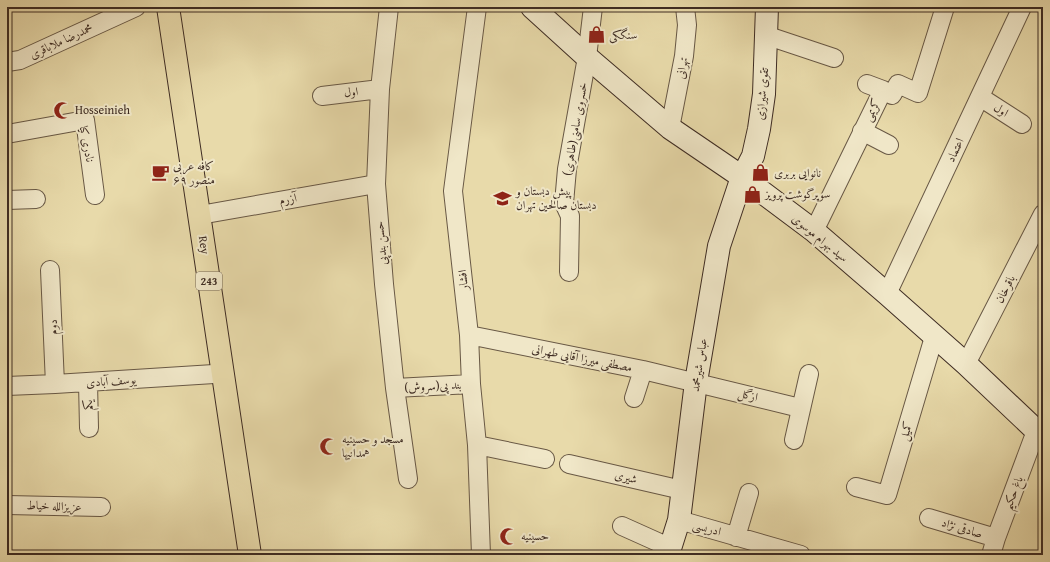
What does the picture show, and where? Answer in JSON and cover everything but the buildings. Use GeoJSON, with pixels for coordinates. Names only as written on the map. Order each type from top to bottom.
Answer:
{"type":"FeatureCollection","features":[{"type":"Feature","properties":{"kind":"main road","name":"Rey"},"geometry":{"type":"LineString","coordinates":[[168,7],[250,555]]}},
{"type":"Feature","properties":{"kind":"street","name":"محمدرضا ملاباقری"},"geometry":{"type":"LineString","coordinates":[[7,62],[20,60],[136,7]]}},
{"type":"Feature","properties":{"kind":"street","name":"حسن بندپی"},"geometry":{"type":"LineString","coordinates":[[389,7],[380,89],[376,184],[384,284],[395,388],[408,479]]}},
{"type":"Feature","properties":{"kind":"street","name":"افشار"},"geometry":{"type":"LineString","coordinates":[[477,7],[453,191],[469,335],[471,384],[486,553]]}},
{"type":"Feature","properties":{"kind":"street","name":"سید بهرام موسوی"},"geometry":{"type":"LineString","coordinates":[[532,7],[587,58],[670,128],[742,177],[814,231],[966,364],[1040,434]]}},
{"type":"Feature","properties":{"kind":"street","name":"خسروی سامنی(طاهری)"},"geometry":{"type":"LineString","coordinates":[[569,272],[570,216],[564,203],[566,169],[587,58],[592,7]]}},
{"type":"Feature","properties":{"kind":"street","name":"تهرانی"},"geometry":{"type":"LineString","coordinates":[[670,128],[684,56],[687,25],[685,7]]}},
{"type":"Feature","properties":{"kind":"street","name":"تقوی شیرازی"},"geometry":{"type":"LineString","coordinates":[[742,177],[753,156],[759,129],[764,94],[767,7]]}},
{"type":"Feature","properties":{"kind":"street","name":"کریمی"},"geometry":{"type":"LineString","coordinates":[[814,231],[862,131],[875,87],[892,95],[898,84],[918,93],[945,7]]}},
{"type":"Feature","properties":{"kind":"street","name":"اعتماد"},"geometry":{"type":"LineString","coordinates":[[887,294],[1022,7]]}},
{"type":"Feature","properties":{"kind":"street"},"geometry":{"type":"LineString","coordinates":[[765,35],[834,58]]}},
{"type":"Feature","properties":{"kind":"street","name":"اول"},"geometry":{"type":"LineString","coordinates":[[322,96],[380,89]]}},
{"type":"Feature","properties":{"kind":"street","name":"اول"},"geometry":{"type":"LineString","coordinates":[[980,97],[1022,124]]}},
{"type":"Feature","properties":{"kind":"street","name":"نادری کیا"},"geometry":{"type":"LineString","coordinates":[[7,134],[85,120],[95,195]]}},
{"type":"Feature","properties":{"kind":"street"},"geometry":{"type":"LineString","coordinates":[[862,131],[888,145]]}},
{"type":"Feature","properties":{"kind":"street","name":"عباس شیرمحمد"},"geometry":{"type":"LineString","coordinates":[[670,552],[679,520],[696,382],[719,246],[742,177]]}},
{"type":"Feature","properties":{"kind":"street","name":"آزرم"},"geometry":{"type":"LineString","coordinates":[[200,215],[376,184]]}},
{"type":"Feature","properties":{"kind":"street"},"geometry":{"type":"LineString","coordinates":[[7,200],[36,199]]}},
{"type":"Feature","properties":{"kind":"street","name":"باقرخان"},"geometry":{"type":"LineString","coordinates":[[966,364],[1043,214]]}},
{"type":"Feature","properties":{"kind":"street","name":"دوم"},"geometry":{"type":"LineString","coordinates":[[50,270],[55,384]]}},
{"type":"Feature","properties":{"kind":"street","name":"مصطفی میرزا آقایی طهرانی"},"geometry":{"type":"LineString","coordinates":[[469,335],[696,382]]}},
{"type":"Feature","properties":{"kind":"street","name":"کمیل"},"geometry":{"type":"LineString","coordinates":[[856,487],[887,495],[934,337]]}},
{"type":"Feature","properties":{"kind":"street"},"geometry":{"type":"LineString","coordinates":[[634,398],[643,370]]}},
{"type":"Feature","properties":{"kind":"street","name":"یوسف آبادی"},"geometry":{"type":"LineString","coordinates":[[7,386],[214,374]]}},
{"type":"Feature","properties":{"kind":"street"},"geometry":{"type":"LineString","coordinates":[[794,440],[800,408],[809,374]]}},
{"type":"Feature","properties":{"kind":"street","name":"یکم"},"geometry":{"type":"LineString","coordinates":[[88,382],[89,428]]}},
{"type":"Feature","properties":{"kind":"street","name":"ازگل"},"geometry":{"type":"LineString","coordinates":[[696,382],[800,408]]}},
{"type":"Feature","properties":{"kind":"street","name":"بند پی(سروش)"},"geometry":{"type":"LineString","coordinates":[[395,388],[471,384]]}},
{"type":"Feature","properties":{"kind":"street","name":"باغ حکیم"},"geometry":{"type":"LineString","coordinates":[[993,547],[1040,434]]}},
{"type":"Feature","properties":{"kind":"street"},"geometry":{"type":"LineString","coordinates":[[477,445],[545,459]]}},
{"type":"Feature","properties":{"kind":"street","name":"شیری"},"geometry":{"type":"LineString","coordinates":[[569,464],[682,490]]}},
{"type":"Feature","properties":{"kind":"street","name":"ادریسی"},"geometry":{"type":"LineString","coordinates":[[736,536],[749,493]]}},
{"type":"Feature","properties":{"kind":"street","name":"عزیزالله خیاط"},"geometry":{"type":"LineString","coordinates":[[7,505],[101,507]]}},
{"type":"Feature","properties":{"kind":"street","name":"صادقی نژاد"},"geometry":{"type":"LineString","coordinates":[[929,518],[993,547]]}},
{"type":"Feature","properties":{"kind":"street","name":"ادریسی"},"geometry":{"type":"LineString","coordinates":[[679,520],[801,555]]}},
{"type":"Feature","properties":{"kind":"street"},"geometry":{"type":"LineString","coordinates":[[622,526],[670,552]]}},
{"type":"Feature","properties":{"kind":"place","name":"سنگکی"},"geometry":{"type":"Point","coordinates":[596,35]}},
{"type":"Feature","properties":{"kind":"place","name":"Hosseinieh"},"geometry":{"type":"Point","coordinates":[62,110]}},
{"type":"Feature","properties":{"kind":"place","name":"کافه عربی منصور ۶۹"},"geometry":{"type":"Point","coordinates":[160,173]}},
{"type":"Feature","properties":{"kind":"place","name":"نانوایی بربری"},"geometry":{"type":"Point","coordinates":[761,173]}},
{"type":"Feature","properties":{"kind":"place","name":"سوپرگوشت پرویز"},"geometry":{"type":"Point","coordinates":[752,194]}},
{"type":"Feature","properties":{"kind":"place","name":"پیش دبستان و دبستان صالحین تهران"},"geometry":{"type":"Point","coordinates":[503,198]}},
{"type":"Feature","properties":{"kind":"place","name":"مسجد و حسینیه همدانیها"},"geometry":{"type":"Point","coordinates":[329,446]}},
{"type":"Feature","properties":{"kind":"place","name":"حسینیه"},"geometry":{"type":"Point","coordinates":[508,536]}}]}
